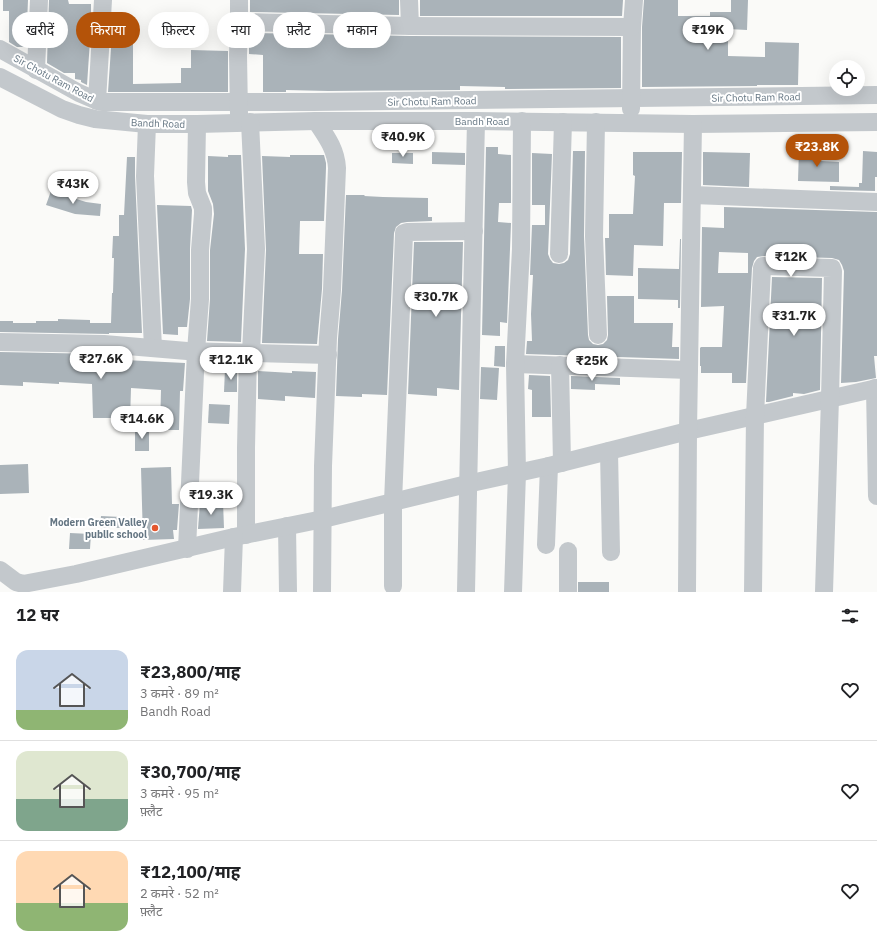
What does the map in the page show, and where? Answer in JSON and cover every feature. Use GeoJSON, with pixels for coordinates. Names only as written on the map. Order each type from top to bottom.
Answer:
{"type":"FeatureCollection","features":[{"type":"Feature","properties":{"kind":"street"},"geometry":{"type":"LineString","coordinates":[[36,70],[39,0]]}},
{"type":"Feature","properties":{"kind":"street"},"geometry":{"type":"LineString","coordinates":[[98,101],[103,0]]}},
{"type":"Feature","properties":{"kind":"street"},"geometry":{"type":"LineString","coordinates":[[239,12],[240,0]]}},
{"type":"Feature","properties":{"kind":"street"},"geometry":{"type":"LineString","coordinates":[[409,0],[410,26]]}},
{"type":"Feature","properties":{"kind":"street"},"geometry":{"type":"LineString","coordinates":[[631,123],[632,27],[634,0]]}},
{"type":"Feature","properties":{"kind":"street"},"geometry":{"type":"LineString","coordinates":[[265,23],[410,26],[632,27]]}},
{"type":"Feature","properties":{"kind":"street"},"geometry":{"type":"LineString","coordinates":[[232,592],[240,536],[246,448],[249,353],[256,249],[245,122],[239,102],[238,48]]}},
{"type":"Feature","properties":{"kind":"street","name":"Sir Chotu Ram Road"},"geometry":{"type":"LineString","coordinates":[[0,49],[79,93],[98,101],[110,102],[312,102],[877,95]]}},
{"type":"Feature","properties":{"kind":"street","name":"Bandh Road"},"geometry":{"type":"LineString","coordinates":[[0,77],[62,109],[79,115],[147,124],[316,121],[522,121],[694,124],[877,122]]}},
{"type":"Feature","properties":{"kind":"street"},"geometry":{"type":"LineString","coordinates":[[316,121],[333,148],[337,168],[323,466],[322,592]]}},
{"type":"Feature","properties":{"kind":"street"},"geometry":{"type":"LineString","coordinates":[[466,592],[467,484],[476,121]]}},
{"type":"Feature","properties":{"kind":"street"},"geometry":{"type":"LineString","coordinates":[[513,592],[517,473],[515,364],[521,249],[522,121]]}},
{"type":"Feature","properties":{"kind":"street"},"geometry":{"type":"LineString","coordinates":[[559,254],[563,122]]}},
{"type":"Feature","properties":{"kind":"street"},"geometry":{"type":"LineString","coordinates":[[596,122],[594,236],[598,335]]}},
{"type":"Feature","properties":{"kind":"street"},"geometry":{"type":"LineString","coordinates":[[147,124],[145,176],[153,348]]}},
{"type":"Feature","properties":{"kind":"street"},"geometry":{"type":"LineString","coordinates":[[187,549],[196,351],[200,299],[200,250],[203,214],[203,208],[197,193],[196,182],[196,124]]}},
{"type":"Feature","properties":{"kind":"street"},"geometry":{"type":"LineString","coordinates":[[687,592],[688,430],[694,124]]}},
{"type":"Feature","properties":{"kind":"street"},"geometry":{"type":"LineString","coordinates":[[693,195],[877,202]]}},
{"type":"Feature","properties":{"kind":"street"},"geometry":{"type":"LineString","coordinates":[[394,586],[393,502],[404,233],[474,231]]}},
{"type":"Feature","properties":{"kind":"street"},"geometry":{"type":"LineString","coordinates":[[753,592],[755,416],[763,266],[832,268],[833,270],[824,592]]}},
{"type":"Feature","properties":{"kind":"street"},"geometry":{"type":"LineString","coordinates":[[0,342],[104,344],[196,351],[328,355]]}},
{"type":"Feature","properties":{"kind":"street"},"geometry":{"type":"LineString","coordinates":[[515,364],[689,370]]}},
{"type":"Feature","properties":{"kind":"street"},"geometry":{"type":"LineString","coordinates":[[546,545],[555,464],[560,365]]}},
{"type":"Feature","properties":{"kind":"street"},"geometry":{"type":"LineString","coordinates":[[0,570],[16,582],[23,584],[76,574],[240,536],[323,519],[609,451],[688,430],[876,388],[877,496]]}},
{"type":"Feature","properties":{"kind":"street"},"geometry":{"type":"LineString","coordinates":[[609,451],[611,552]]}},
{"type":"Feature","properties":{"kind":"street"},"geometry":{"type":"LineString","coordinates":[[287,526],[288,592]]}},
{"type":"Feature","properties":{"kind":"street"},"geometry":{"type":"LineString","coordinates":[[568,551],[568,592]]}},
{"type":"Feature","properties":{"kind":"building"},"geometry":{"type":"Polygon","coordinates":[[[3,0],[28,0],[27,12],[12,12],[12,44],[9,42],[9,11],[3,11],[3,0]]]}},
{"type":"Feature","properties":{"kind":"building"},"geometry":{"type":"Polygon","coordinates":[[[49,0],[68,0],[69,4],[91,4],[91,12],[76,12],[76,48],[89,48],[87,85],[81,82],[81,80],[75,79],[75,73],[64,73],[47,63],[47,48],[68,48],[68,12],[49,12],[49,0]]]}},
{"type":"Feature","properties":{"kind":"building"},"geometry":{"type":"Polygon","coordinates":[[[250,0],[399,0],[399,15],[391,15],[391,12],[333,12],[333,14],[325,14],[325,12],[250,12],[250,0]]]}},
{"type":"Feature","properties":{"kind":"building"},"geometry":{"type":"Polygon","coordinates":[[[420,0],[623,0],[622,16],[420,16],[420,0]]]}},
{"type":"Feature","properties":{"kind":"building"},"geometry":{"type":"Polygon","coordinates":[[[644,0],[678,0],[678,16],[710,16],[710,12],[731,12],[731,0],[748,0],[747,30],[728,29],[728,56],[765,57],[765,42],[799,43],[798,85],[642,87],[642,27],[644,0]]]}},
{"type":"Feature","properties":{"kind":"building"},"geometry":{"type":"Polygon","coordinates":[[[265,33],[273,33],[273,48],[325,48],[325,34],[333,35],[333,48],[391,48],[391,36],[621,37],[621,88],[505,89],[505,87],[460,86],[460,90],[286,90],[286,92],[263,92],[263,55],[249,54],[249,48],[265,48],[265,33]]]}},
{"type":"Feature","properties":{"kind":"building"},"geometry":{"type":"Polygon","coordinates":[[[111,48],[133,48],[133,84],[181,83],[181,68],[191,68],[191,50],[228,51],[228,92],[108,92],[111,48]]]}},
{"type":"Feature","properties":{"kind":"building"},"geometry":{"type":"Polygon","coordinates":[[[486,147],[498,147],[498,154],[511,155],[511,203],[499,203],[498,222],[511,223],[507,323],[500,322],[500,336],[482,335],[486,147]]]}},
{"type":"Feature","properties":{"kind":"building"},"geometry":{"type":"Polygon","coordinates":[[[799,149],[821,151],[821,161],[839,162],[839,182],[798,181],[799,149]]]}},
{"type":"Feature","properties":{"kind":"building"},"geometry":{"type":"Polygon","coordinates":[[[573,151],[585,151],[584,236],[589,340],[593,344],[598,345],[603,344],[607,340],[607,296],[634,296],[634,323],[673,323],[672,347],[679,347],[679,359],[526,354],[527,341],[532,341],[531,314],[533,275],[530,275],[532,225],[545,225],[545,205],[532,205],[532,153],[552,154],[548,254],[553,263],[559,264],[568,260],[570,254],[573,151]]]}},
{"type":"Feature","properties":{"kind":"building"},"geometry":{"type":"Polygon","coordinates":[[[863,151],[877,152],[877,177],[875,177],[875,191],[830,190],[830,186],[859,187],[859,183],[862,183],[863,151]]]}},
{"type":"Feature","properties":{"kind":"building"},"geometry":{"type":"Polygon","coordinates":[[[432,152],[465,153],[465,165],[432,164],[432,152]]]}},
{"type":"Feature","properties":{"kind":"building"},"geometry":{"type":"Polygon","coordinates":[[[633,152],[682,152],[681,203],[664,203],[663,246],[634,245],[633,276],[606,275],[605,238],[609,238],[609,214],[633,214],[635,176],[633,175],[633,152]]]}},
{"type":"Feature","properties":{"kind":"building"},"geometry":{"type":"Polygon","coordinates":[[[703,152],[750,153],[749,187],[703,185],[703,152]]]}},
{"type":"Feature","properties":{"kind":"building"},"geometry":{"type":"Polygon","coordinates":[[[392,153],[413,153],[413,164],[392,163],[392,153]]]}},
{"type":"Feature","properties":{"kind":"building"},"geometry":{"type":"Polygon","coordinates":[[[228,155],[241,155],[245,249],[241,342],[207,341],[210,299],[210,250],[214,214],[213,204],[208,191],[208,156],[228,157],[228,155]]]}},
{"type":"Feature","properties":{"kind":"building"},"geometry":{"type":"Polygon","coordinates":[[[290,155],[324,155],[326,163],[324,221],[300,221],[299,254],[323,254],[322,289],[317,344],[262,343],[266,250],[262,156],[290,157],[290,155]]]}},
{"type":"Feature","properties":{"kind":"building"},"geometry":{"type":"Polygon","coordinates":[[[127,157],[135,157],[142,333],[109,334],[0,332],[0,321],[13,321],[13,323],[36,323],[36,321],[58,321],[58,319],[90,320],[90,323],[111,323],[114,258],[112,258],[113,236],[119,236],[119,215],[124,215],[127,157]]]}},
{"type":"Feature","properties":{"kind":"building"},"geometry":{"type":"Polygon","coordinates":[[[51,191],[86,202],[101,204],[100,216],[75,214],[46,205],[51,191]]]}},
{"type":"Feature","properties":{"kind":"building"},"geometry":{"type":"Polygon","coordinates":[[[346,195],[428,198],[428,217],[432,217],[432,221],[401,223],[396,227],[394,233],[387,395],[362,394],[362,397],[336,396],[346,195]]]}},
{"type":"Feature","properties":{"kind":"building"},"geometry":{"type":"Polygon","coordinates":[[[157,205],[191,206],[192,210],[190,299],[187,327],[178,327],[178,335],[163,334],[157,205]]]}},
{"type":"Feature","properties":{"kind":"building"},"geometry":{"type":"Polygon","coordinates":[[[724,207],[877,212],[877,356],[874,356],[876,378],[841,383],[844,271],[839,260],[832,258],[764,256],[757,257],[752,268],[746,383],[732,383],[732,373],[701,373],[700,348],[722,347],[724,306],[701,307],[702,227],[724,228],[724,207]],[[719,252],[718,273],[748,273],[748,253],[719,252]]]}},
{"type":"Feature","properties":{"kind":"building"},"geometry":{"type":"Polygon","coordinates":[[[680,239],[680,308],[678,308],[678,300],[638,299],[638,268],[679,269],[680,239]]]}},
{"type":"Feature","properties":{"kind":"building"},"geometry":{"type":"Polygon","coordinates":[[[414,242],[463,242],[459,390],[437,388],[437,396],[408,394],[414,242]]]}},
{"type":"Feature","properties":{"kind":"building"},"geometry":{"type":"Polygon","coordinates":[[[772,277],[822,278],[820,390],[804,394],[793,393],[793,396],[766,402],[772,277]]]}},
{"type":"Feature","properties":{"kind":"building"},"geometry":{"type":"Polygon","coordinates":[[[495,346],[505,346],[505,367],[494,366],[495,346]]]}},
{"type":"Feature","properties":{"kind":"building"},"geometry":{"type":"Polygon","coordinates":[[[0,352],[103,354],[125,356],[125,360],[185,363],[183,391],[180,391],[179,430],[160,430],[161,390],[131,388],[130,421],[120,421],[120,418],[93,418],[92,384],[23,382],[23,386],[0,385],[0,352]]]}},
{"type":"Feature","properties":{"kind":"building"},"geometry":{"type":"Polygon","coordinates":[[[481,367],[499,368],[497,400],[480,399],[481,367]]]}},
{"type":"Feature","properties":{"kind":"building"},"geometry":{"type":"Polygon","coordinates":[[[225,369],[237,370],[237,392],[224,392],[225,369]]]}},
{"type":"Feature","properties":{"kind":"building"},"geometry":{"type":"Polygon","coordinates":[[[258,371],[292,373],[292,371],[316,372],[315,398],[285,396],[285,401],[258,399],[258,371]]]}},
{"type":"Feature","properties":{"kind":"building"},"geometry":{"type":"Polygon","coordinates":[[[529,375],[550,376],[551,417],[532,417],[532,390],[528,389],[529,375]]]}},
{"type":"Feature","properties":{"kind":"building"},"geometry":{"type":"Polygon","coordinates":[[[571,376],[620,378],[620,385],[595,384],[595,390],[571,389],[571,376]]]}},
{"type":"Feature","properties":{"kind":"building"},"geometry":{"type":"Polygon","coordinates":[[[209,404],[230,405],[229,424],[208,423],[209,404]]]}},
{"type":"Feature","properties":{"kind":"building"},"geometry":{"type":"Polygon","coordinates":[[[135,429],[149,429],[149,451],[135,451],[135,429]]]}},
{"type":"Feature","properties":{"kind":"building"},"geometry":{"type":"Polygon","coordinates":[[[28,464],[29,493],[0,494],[0,465],[28,464]]]}},
{"type":"Feature","properties":{"kind":"building"},"geometry":{"type":"Polygon","coordinates":[[[171,467],[172,504],[179,504],[177,530],[173,530],[174,539],[143,540],[141,468],[171,467]]]}},
{"type":"Feature","properties":{"kind":"building"},"geometry":{"type":"Polygon","coordinates":[[[223,502],[224,528],[198,529],[200,503],[223,502]]]}},
{"type":"Feature","properties":{"kind":"building"},"geometry":{"type":"Polygon","coordinates":[[[101,516],[121,517],[121,528],[100,527],[101,516]]]}},
{"type":"Feature","properties":{"kind":"building"},"geometry":{"type":"Polygon","coordinates":[[[70,533],[91,534],[90,549],[69,549],[70,533]]]}},
{"type":"Feature","properties":{"kind":"building"},"geometry":{"type":"Polygon","coordinates":[[[578,582],[609,582],[609,592],[578,592],[578,582]]]}},
{"type":"Feature","properties":{"kind":"place","name":"Modern Green Valley public school"},"geometry":{"type":"Point","coordinates":[155,528]}}]}
